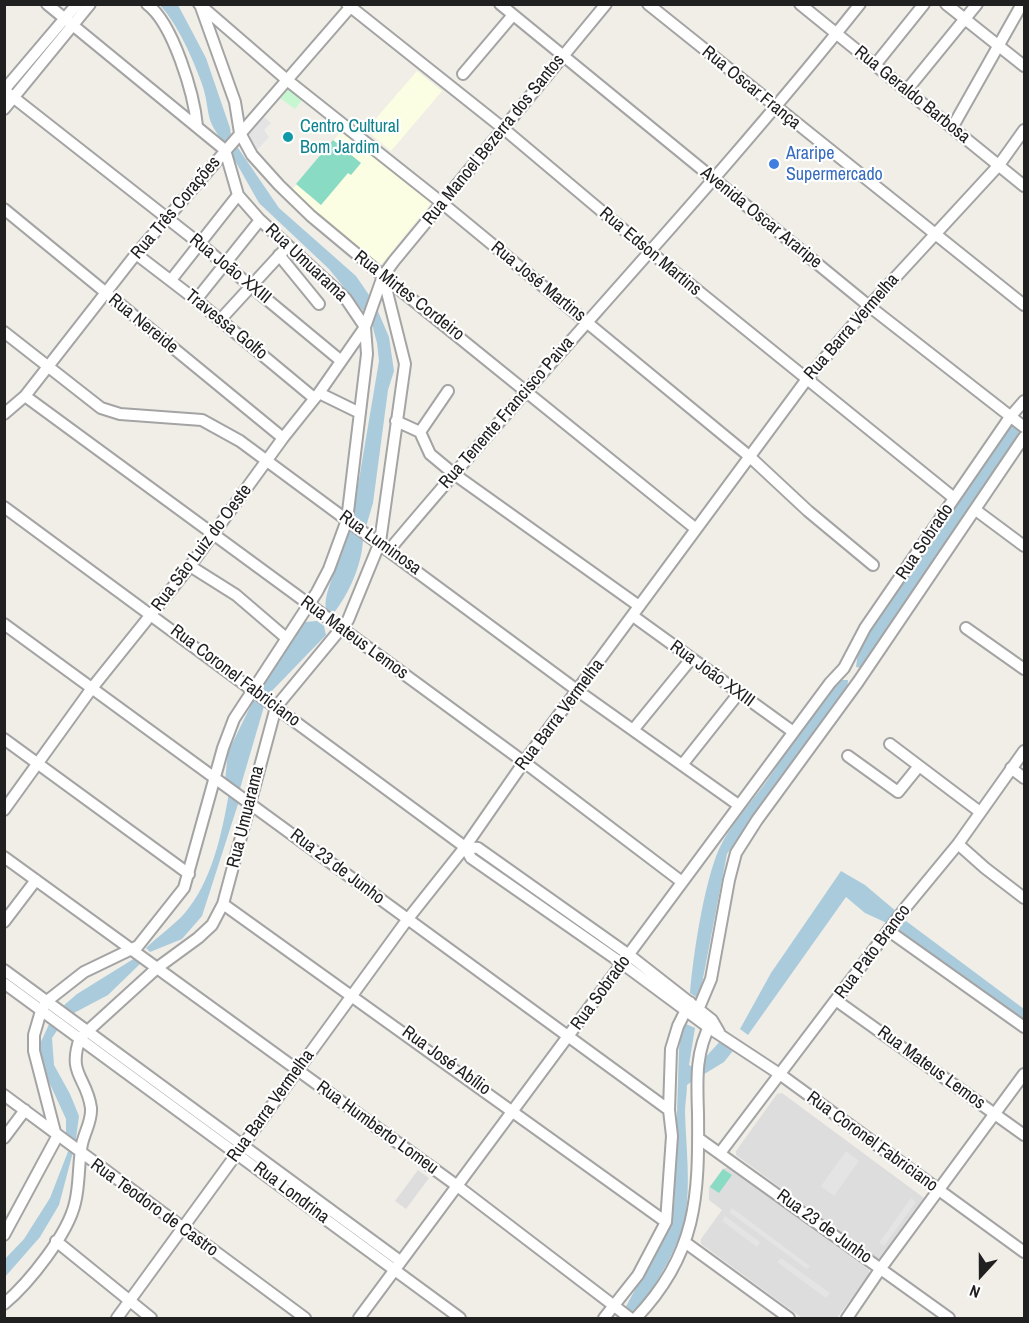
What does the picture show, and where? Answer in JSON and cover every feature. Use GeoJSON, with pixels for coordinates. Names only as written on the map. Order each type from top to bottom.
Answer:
{"type":"FeatureCollection","features":[{"type":"Feature","properties":{"kind":"street"},"geometry":{"type":"LineString","coordinates":[[47,4],[225,150]]}},
{"type":"Feature","properties":{"kind":"street"},"geometry":{"type":"LineString","coordinates":[[4,109],[69,22],[77,4]]}},
{"type":"Feature","properties":{"kind":"street"},"geometry":{"type":"LineString","coordinates":[[5,90],[69,22],[90,4]]}},
{"type":"Feature","properties":{"kind":"street"},"geometry":{"type":"LineString","coordinates":[[147,4],[156,12],[188,75],[197,126]]}},
{"type":"Feature","properties":{"kind":"street","name":"Avenida Oscar Araripe"},"geometry":{"type":"LineString","coordinates":[[500,4],[869,306],[1024,427]]}},
{"type":"Feature","properties":{"kind":"street","name":"Rua Manoel Bezerra dos Santos"},"geometry":{"type":"LineString","coordinates":[[382,276],[606,4]]}},
{"type":"Feature","properties":{"kind":"street","name":"Rua Oscar França"},"geometry":{"type":"LineString","coordinates":[[648,4],[1024,305]]}},
{"type":"Feature","properties":{"kind":"street","name":"Rua Geraldo Barbosa"},"geometry":{"type":"LineString","coordinates":[[800,4],[1024,186]]}},
{"type":"Feature","properties":{"kind":"street","name":"Rua Tenente Francisco Paiva"},"geometry":{"type":"LineString","coordinates":[[390,549],[526,389],[715,181],[860,4]]}},
{"type":"Feature","properties":{"kind":"street"},"geometry":{"type":"LineString","coordinates":[[875,65],[924,4]]}},
{"type":"Feature","properties":{"kind":"street"},"geometry":{"type":"LineString","coordinates":[[946,4],[1024,66]]}},
{"type":"Feature","properties":{"kind":"street"},"geometry":{"type":"LineString","coordinates":[[906,91],[977,4]]}},
{"type":"Feature","properties":{"kind":"street"},"geometry":{"type":"LineString","coordinates":[[952,128],[1022,4]]}},
{"type":"Feature","properties":{"kind":"street","name":"Rua Três Corações"},"geometry":{"type":"LineString","coordinates":[[4,414],[25,396],[136,254],[350,5]]}},
{"type":"Feature","properties":{"kind":"street","name":"Rua Edson Martins"},"geometry":{"type":"LineString","coordinates":[[350,5],[954,498]]}},
{"type":"Feature","properties":{"kind":"street","name":"Rua José Martins"},"geometry":{"type":"LineString","coordinates":[[200,6],[287,80],[442,203],[749,456],[808,511],[873,565]]}},
{"type":"Feature","properties":{"kind":"street","name":"Rua Mirtes Cordeiro"},"geometry":{"type":"LineString","coordinates":[[200,6],[235,102],[240,134],[252,155],[287,192],[382,276],[526,389],[696,529]]}},
{"type":"Feature","properties":{"kind":"street"},"geometry":{"type":"LineString","coordinates":[[463,74],[513,15]]}},
{"type":"Feature","properties":{"kind":"street","name":"Rua João XXIII"},"geometry":{"type":"LineString","coordinates":[[5,90],[225,264],[340,360]]}},
{"type":"Feature","properties":{"kind":"street","name":"Rua Barra Vermelha"},"geometry":{"type":"LineString","coordinates":[[117,1318],[407,920],[465,847],[524,762],[807,379],[869,306],[999,165],[1024,131]]}},
{"type":"Feature","properties":{"kind":"street","name":"Rua Umuarama"},"geometry":{"type":"LineString","coordinates":[[44,1006],[84,972],[138,946],[179,898],[189,874],[216,779],[222,748],[234,719],[285,637],[308,606],[329,569],[347,520],[367,354],[364,327],[346,299],[260,220],[238,195],[225,150]]}},
{"type":"Feature","properties":{"kind":"street"},"geometry":{"type":"LineString","coordinates":[[171,280],[238,195]]}},
{"type":"Feature","properties":{"kind":"street","name":"Rua Nereide"},"geometry":{"type":"LineString","coordinates":[[4,209],[283,438]]}},
{"type":"Feature","properties":{"kind":"street"},"geometry":{"type":"LineString","coordinates":[[196,300],[260,220]]}},
{"type":"Feature","properties":{"kind":"street"},"geometry":{"type":"LineString","coordinates":[[220,320],[288,246]]}},
{"type":"Feature","properties":{"kind":"street","name":"Travessa Golfo"},"geometry":{"type":"LineString","coordinates":[[136,254],[316,396],[360,413]]}},
{"type":"Feature","properties":{"kind":"street"},"geometry":{"type":"LineString","coordinates":[[279,255],[319,304]]}},
{"type":"Feature","properties":{"kind":"street","name":"Rua Umuarama"},"geometry":{"type":"LineString","coordinates":[[85,1035],[157,968],[212,925],[223,904],[276,707],[342,628],[364,584],[380,542],[405,364],[382,276]]}},
{"type":"Feature","properties":{"kind":"street","name":"Rua São Luiz do Oeste"},"geometry":{"type":"LineString","coordinates":[[4,810],[92,688],[190,566],[316,396],[364,327],[382,276]]}},
{"type":"Feature","properties":{"kind":"street","name":"Rua Luminosa"},"geometry":{"type":"LineString","coordinates":[[4,332],[101,408],[120,414],[202,420],[222,429],[390,549],[578,691],[737,804]]}},
{"type":"Feature","properties":{"kind":"street"},"geometry":{"type":"LineString","coordinates":[[420,432],[448,391]]}},
{"type":"Feature","properties":{"kind":"street","name":"Rua Mateus Lemos"},"geometry":{"type":"LineString","coordinates":[[25,396],[308,606],[342,628],[524,762],[682,882]]}},
{"type":"Feature","properties":{"kind":"street","name":"Rua Sobrado"},"geometry":{"type":"LineString","coordinates":[[359,1318],[512,1109],[570,1037],[737,804],[792,731],[844,669],[865,628],[1010,417],[1024,401]]}},
{"type":"Feature","properties":{"kind":"street"},"geometry":{"type":"LineString","coordinates":[[396,421],[420,432],[430,454],[454,474],[639,606]]}},
{"type":"Feature","properties":{"kind":"street","name":"Rua Sobrado"},"geometry":{"type":"LineString","coordinates":[[697,1013],[711,979],[736,853],[757,820],[858,682],[977,511],[1024,437]]}},
{"type":"Feature","properties":{"kind":"street","name":"Rua Coronel Fabriciano"},"geometry":{"type":"LineString","coordinates":[[4,507],[465,847],[471,858],[626,959],[720,1033],[782,1075],[1024,1252]]}},
{"type":"Feature","properties":{"kind":"street"},"geometry":{"type":"LineString","coordinates":[[977,511],[1024,546]]}},
{"type":"Feature","properties":{"kind":"street"},"geometry":{"type":"LineString","coordinates":[[190,566],[236,595],[285,637]]}},
{"type":"Feature","properties":{"kind":"street","name":"Rua João XXIII"},"geometry":{"type":"LineString","coordinates":[[633,616],[792,731]]}},
{"type":"Feature","properties":{"kind":"street","name":"Rua 23 de Junho"},"geometry":{"type":"LineString","coordinates":[[4,624],[669,1110]]}},
{"type":"Feature","properties":{"kind":"street"},"geometry":{"type":"LineString","coordinates":[[966,628],[1024,669]]}},
{"type":"Feature","properties":{"kind":"street"},"geometry":{"type":"LineString","coordinates":[[633,730],[691,659]]}},
{"type":"Feature","properties":{"kind":"street"},"geometry":{"type":"LineString","coordinates":[[844,669],[858,682]]}},
{"type":"Feature","properties":{"kind":"street"},"geometry":{"type":"LineString","coordinates":[[682,765],[739,693]]}},
{"type":"Feature","properties":{"kind":"street"},"geometry":{"type":"LineString","coordinates":[[4,739],[189,874]]}},
{"type":"Feature","properties":{"kind":"street"},"geometry":{"type":"LineString","coordinates":[[890,744],[980,812]]}},
{"type":"Feature","properties":{"kind":"street","name":"Rua Pato Branco"},"geometry":{"type":"LineString","coordinates":[[720,1153],[958,844],[1024,751]]}},
{"type":"Feature","properties":{"kind":"street"},"geometry":{"type":"LineString","coordinates":[[848,756],[898,792],[919,766]]}},
{"type":"Feature","properties":{"kind":"street"},"geometry":{"type":"LineString","coordinates":[[1011,768],[1024,778]]}},
{"type":"Feature","properties":{"kind":"street"},"geometry":{"type":"LineString","coordinates":[[958,844],[1024,898]]}},
{"type":"Feature","properties":{"kind":"street","name":"Rua Humberto Lomeu"},"geometry":{"type":"LineString","coordinates":[[4,856],[456,1185],[630,1318]]}},
{"type":"Feature","properties":{"kind":"street"},"geometry":{"type":"LineString","coordinates":[[4,922],[36,880]]}},
{"type":"Feature","properties":{"kind":"street","name":"Rua José Abílio"},"geometry":{"type":"LineString","coordinates":[[223,904],[512,1109],[666,1222]]}},
{"type":"Feature","properties":{"kind":"street"},"geometry":{"type":"LineString","coordinates":[[889,931],[1024,1027]]}},
{"type":"Feature","properties":{"kind":"street","name":"Rua Londrina"},"geometry":{"type":"LineString","coordinates":[[4,970],[44,1006]]}},
{"type":"Feature","properties":{"kind":"street","name":"Rua Londrina"},"geometry":{"type":"LineString","coordinates":[[4,983],[44,1006],[400,1261]]}},
{"type":"Feature","properties":{"kind":"street","name":"Rua Mateus Lemos"},"geometry":{"type":"LineString","coordinates":[[837,1001],[1024,1135]]}},
{"type":"Feature","properties":{"kind":"street"},"geometry":{"type":"LineString","coordinates":[[4,1235],[56,1133],[34,1051],[33,1035],[44,1006]]}},
{"type":"Feature","properties":{"kind":"street"},"geometry":{"type":"LineString","coordinates":[[604,1318],[638,1275],[666,1222],[671,1148],[669,1110],[671,1049],[688,1006]]}},
{"type":"Feature","properties":{"kind":"street"},"geometry":{"type":"LineString","coordinates":[[636,1318],[657,1295],[686,1243],[695,1200],[698,1138],[697,1063],[710,1024]]}},
{"type":"Feature","properties":{"kind":"street"},"geometry":{"type":"LineString","coordinates":[[4,1304],[21,1288],[56,1241],[75,1204],[91,1109],[75,1064],[75,1054],[85,1035]]}},
{"type":"Feature","properties":{"kind":"street"},"geometry":{"type":"LineString","coordinates":[[847,1318],[880,1268],[1024,1074]]}},
{"type":"Feature","properties":{"kind":"street","name":"Rua Teodoro de Castro"},"geometry":{"type":"LineString","coordinates":[[4,1095],[182,1230],[305,1318]]}},
{"type":"Feature","properties":{"kind":"street"},"geometry":{"type":"LineString","coordinates":[[4,1138],[25,1110]]}},
{"type":"Feature","properties":{"kind":"street","name":"Rua 23 de Junho"},"geometry":{"type":"LineString","coordinates":[[698,1138],[949,1318]]}},
{"type":"Feature","properties":{"kind":"street","name":"Rua Londrina"},"geometry":{"type":"LineString","coordinates":[[240,1148],[393,1271],[460,1318]]}},
{"type":"Feature","properties":{"kind":"street"},"geometry":{"type":"LineString","coordinates":[[4,1210],[14,1217]]}},
{"type":"Feature","properties":{"kind":"street"},"geometry":{"type":"LineString","coordinates":[[56,1241],[151,1318]]}},
{"type":"Feature","properties":{"kind":"street"},"geometry":{"type":"LineString","coordinates":[[686,1243],[789,1318]]}},
{"type":"Feature","properties":{"kind":"shaded area"},"geometry":{"type":"Polygon","coordinates":[[[417,71],[442,91],[391,151],[366,130],[417,71]]]}},
{"type":"Feature","properties":{"kind":"shaded area"},"geometry":{"type":"Polygon","coordinates":[[[264,117],[271,123],[264,130],[269,137],[256,151],[246,138],[264,117]]]}},
{"type":"Feature","properties":{"kind":"shaded area"},"geometry":{"type":"Polygon","coordinates":[[[343,129],[432,202],[380,266],[290,192],[343,129]]]}},
{"type":"Feature","properties":{"kind":"shaded area"},"geometry":{"type":"Polygon","coordinates":[[[782,1093],[924,1198],[882,1258],[877,1259],[736,1155],[736,1151],[777,1094],[782,1093]]]}},
{"type":"Feature","properties":{"kind":"shaded area"},"geometry":{"type":"Polygon","coordinates":[[[846,1151],[859,1161],[834,1196],[821,1186],[846,1151]]]}},
{"type":"Feature","properties":{"kind":"shaded area"},"geometry":{"type":"Polygon","coordinates":[[[728,1167],[869,1270],[869,1275],[837,1318],[802,1318],[701,1244],[701,1239],[722,1210],[709,1200],[709,1187],[723,1169],[728,1167]]]}},
{"type":"Feature","properties":{"kind":"shaded area"},"geometry":{"type":"Polygon","coordinates":[[[418,1170],[429,1178],[406,1209],[395,1201],[418,1170]]]}},
{"type":"Feature","properties":{"kind":"shaded area"},"geometry":{"type":"Polygon","coordinates":[[[911,1198],[916,1202],[884,1246],[879,1243],[911,1198]]]}},
{"type":"Feature","properties":{"kind":"shaded area"},"geometry":{"type":"Polygon","coordinates":[[[732,1208],[810,1266],[807,1269],[729,1212],[732,1208]]]}},
{"type":"Feature","properties":{"kind":"shaded area"},"geometry":{"type":"Polygon","coordinates":[[[725,1216],[760,1242],[757,1247],[722,1221],[725,1216]]]}},
{"type":"Feature","properties":{"kind":"shaded area"},"geometry":{"type":"Polygon","coordinates":[[[781,1258],[830,1293],[826,1298],[777,1262],[781,1258]]]}},
{"type":"Feature","properties":{"kind":"green space"},"geometry":{"type":"Polygon","coordinates":[[[289,87],[303,99],[295,109],[280,98],[289,87]]]}},
{"type":"Feature","properties":{"kind":"green space"},"geometry":{"type":"Polygon","coordinates":[[[333,140],[361,163],[351,175],[348,173],[321,205],[296,184],[333,140]]]}},
{"type":"Feature","properties":{"kind":"green space"},"geometry":{"type":"Polygon","coordinates":[[[723,1169],[732,1175],[719,1193],[710,1187],[723,1169]]]}},
{"type":"Feature","properties":{"kind":"water"},"geometry":{"type":"Polygon","coordinates":[[[160,5],[178,5],[206,58],[230,128],[231,135],[225,143],[210,121],[205,93],[189,52],[173,22],[160,5]]]}},
{"type":"Feature","properties":{"kind":"water"},"geometry":{"type":"Polygon","coordinates":[[[234,142],[279,208],[356,276],[369,295],[364,312],[329,269],[259,203],[229,150],[234,142]]]}},
{"type":"Feature","properties":{"kind":"water"},"geometry":{"type":"Polygon","coordinates":[[[374,302],[389,337],[394,371],[388,390],[373,503],[365,530],[352,521],[379,361],[370,317],[374,302]]]}},
{"type":"Feature","properties":{"kind":"water"},"geometry":{"type":"Polygon","coordinates":[[[1011,425],[1020,431],[1000,462],[987,491],[862,668],[856,667],[858,652],[867,636],[1011,425]]]}},
{"type":"Feature","properties":{"kind":"water"},"geometry":{"type":"Polygon","coordinates":[[[350,528],[363,537],[361,557],[350,588],[333,614],[326,609],[326,602],[350,528]]]}},
{"type":"Feature","properties":{"kind":"water"},"geometry":{"type":"Polygon","coordinates":[[[317,621],[324,626],[326,635],[267,696],[258,691],[305,622],[317,621]]]}},
{"type":"Feature","properties":{"kind":"water"},"geometry":{"type":"Polygon","coordinates":[[[842,680],[848,680],[847,695],[774,786],[727,854],[699,999],[690,993],[694,960],[704,900],[719,849],[823,699],[832,687],[842,680]]]}},
{"type":"Feature","properties":{"kind":"water"},"geometry":{"type":"Polygon","coordinates":[[[255,697],[265,703],[239,792],[225,781],[228,752],[255,697]]]}},
{"type":"Feature","properties":{"kind":"water"},"geometry":{"type":"Polygon","coordinates":[[[229,793],[239,801],[202,916],[182,939],[150,952],[146,948],[184,914],[202,887],[219,840],[229,793]]]}},
{"type":"Feature","properties":{"kind":"water"},"geometry":{"type":"Polygon","coordinates":[[[841,871],[865,885],[897,912],[889,924],[865,913],[846,897],[748,1035],[740,1029],[771,973],[841,871]]]}},
{"type":"Feature","properties":{"kind":"water"},"geometry":{"type":"Polygon","coordinates":[[[902,918],[1024,1009],[1024,1023],[895,927],[902,918]]]}},
{"type":"Feature","properties":{"kind":"water"},"geometry":{"type":"Polygon","coordinates":[[[135,958],[141,963],[108,995],[72,1014],[62,1007],[77,994],[135,958]]]}},
{"type":"Feature","properties":{"kind":"water"},"geometry":{"type":"Polygon","coordinates":[[[51,1020],[60,1026],[52,1038],[54,1065],[79,1116],[75,1146],[66,1138],[66,1119],[49,1082],[39,1046],[51,1020]]]}},
{"type":"Feature","properties":{"kind":"water"},"geometry":{"type":"Polygon","coordinates":[[[686,1024],[695,1028],[689,1065],[694,1068],[694,1080],[687,1085],[685,1109],[688,1179],[685,1219],[671,1256],[634,1317],[624,1310],[660,1244],[674,1207],[679,1049],[682,1028],[686,1024]]]}},
{"type":"Feature","properties":{"kind":"water"},"geometry":{"type":"Polygon","coordinates":[[[724,1037],[736,1047],[724,1062],[701,1076],[701,1062],[724,1037]]]}},
{"type":"Feature","properties":{"kind":"water"},"geometry":{"type":"Polygon","coordinates":[[[69,1149],[73,1152],[59,1205],[40,1237],[5,1277],[5,1259],[24,1239],[50,1198],[69,1149]]]}},
{"type":"Feature","properties":{"kind":"place","name":"Centro Cultural Bom Jardim"},"geometry":{"type":"Point","coordinates":[288,137]}},
{"type":"Feature","properties":{"kind":"place","name":"Araripe Supermercado"},"geometry":{"type":"Point","coordinates":[774,164]}}]}
